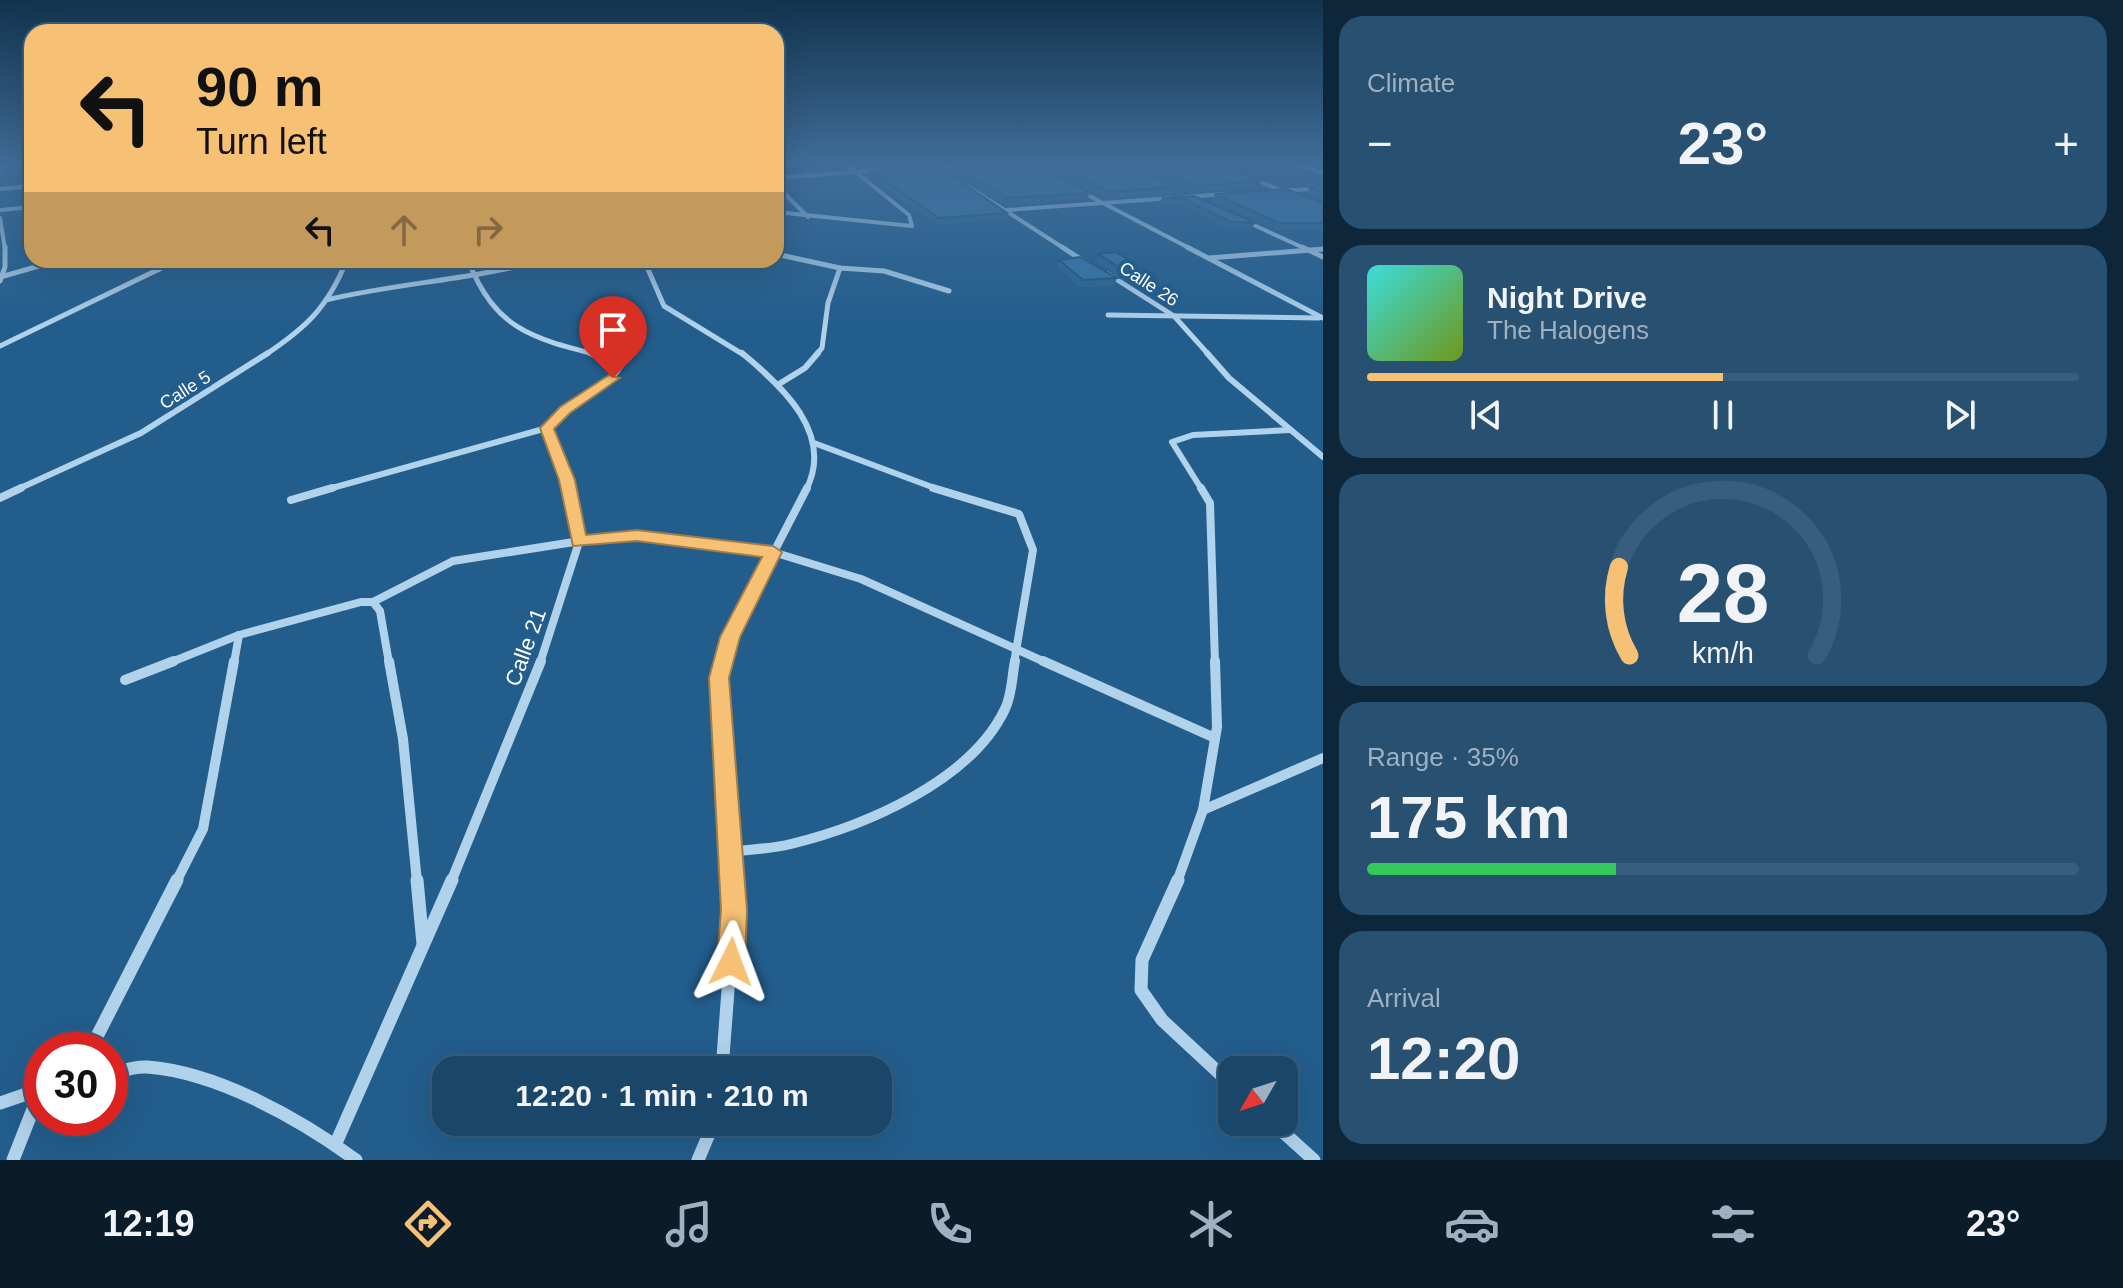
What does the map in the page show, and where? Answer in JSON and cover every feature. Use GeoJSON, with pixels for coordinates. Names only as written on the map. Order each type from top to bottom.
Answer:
{"type":"FeatureCollection","features":[{"type":"Feature","properties":{"kind":"street"},"geometry":{"type":"LineString","coordinates":[[833,219],[912,226],[910,219]]}},
{"type":"Feature","properties":{"kind":"street","name":"Calle 26"},"geometry":{"type":"LineString","coordinates":[[1020,219],[1174,316],[1229,378],[1323,457]]}},
{"type":"Feature","properties":{"kind":"street"},"geometry":{"type":"LineString","coordinates":[[1132,219],[1323,318]]}},
{"type":"Feature","properties":{"kind":"street"},"geometry":{"type":"LineString","coordinates":[[1240,219],[1323,257]]}},
{"type":"Feature","properties":{"kind":"street"},"geometry":{"type":"LineString","coordinates":[[1,238],[1,278],[34,268]]}},
{"type":"Feature","properties":{"kind":"street"},"geometry":{"type":"LineString","coordinates":[[1208,258],[1323,249]]}},
{"type":"Feature","properties":{"kind":"street"},"geometry":{"type":"LineString","coordinates":[[784,256],[840,268],[884,271],[949,291]]}},
{"type":"Feature","properties":{"kind":"street"},"geometry":{"type":"LineString","coordinates":[[0,346],[161,268]]}},
{"type":"Feature","properties":{"kind":"street","name":"Calle 5"},"geometry":{"type":"LineString","coordinates":[[0,498],[141,433],[300,330],[311,322],[344,268]]}},
{"type":"Feature","properties":{"kind":"street"},"geometry":{"type":"LineString","coordinates":[[291,500],[547,428],[565,410],[613,378],[620,367],[611,359],[546,343],[506,323],[486,300],[471,268]]}},
{"type":"Feature","properties":{"kind":"street"},"geometry":{"type":"LineString","coordinates":[[325,300],[375,288],[474,276],[508,268]]}},
{"type":"Feature","properties":{"kind":"street"},"geometry":{"type":"LineString","coordinates":[[647,268],[664,306],[740,352],[779,384],[803,418],[814,443],[816,458],[809,485],[730,637],[720,668],[719,707],[734,910],[723,1056]]}},
{"type":"Feature","properties":{"kind":"street"},"geometry":{"type":"LineString","coordinates":[[779,384],[805,368],[822,348],[828,303],[840,268]]}},
{"type":"Feature","properties":{"kind":"street"},"geometry":{"type":"LineString","coordinates":[[1108,315],[1323,318]]}},
{"type":"Feature","properties":{"kind":"street","name":"Calle 21"},"geometry":{"type":"LineString","coordinates":[[336,1143],[465,851],[552,633],[579,542],[567,480],[547,428]]}},
{"type":"Feature","properties":{"kind":"street"},"geometry":{"type":"LineString","coordinates":[[1218,1072],[1162,1020],[1141,990],[1142,960],[1168,906],[1203,810],[1215,738],[1210,503],[1172,442],[1193,435],[1290,430]]}},
{"type":"Feature","properties":{"kind":"street"},"geometry":{"type":"LineString","coordinates":[[730,852],[791,844],[892,809],[939,780],[988,739],[1007,706],[1033,550],[1019,514],[918,484],[814,443]]}},
{"type":"Feature","properties":{"kind":"street"},"geometry":{"type":"LineString","coordinates":[[125,680],[239,635],[361,602],[373,602],[453,561],[637,536],[773,552],[861,579],[1215,738]]}},
{"type":"Feature","properties":{"kind":"street"},"geometry":{"type":"LineString","coordinates":[[373,602],[380,611],[403,739],[423,947]]}},
{"type":"Feature","properties":{"kind":"street"},"geometry":{"type":"LineString","coordinates":[[99,1032],[203,829],[239,635]]}},
{"type":"Feature","properties":{"kind":"street"},"geometry":{"type":"LineString","coordinates":[[1203,810],[1323,758]]}},
{"type":"Feature","properties":{"kind":"street"},"geometry":{"type":"LineString","coordinates":[[128,1070],[144,1067],[216,1082],[336,1143],[356,1160]]}},
{"type":"Feature","properties":{"kind":"street"},"geometry":{"type":"LineString","coordinates":[[0,1103],[24,1095]]}},
{"type":"Feature","properties":{"kind":"street"},"geometry":{"type":"LineString","coordinates":[[13,1160],[24,1133]]}},
{"type":"Feature","properties":{"kind":"street"},"geometry":{"type":"LineString","coordinates":[[698,1160],[708,1136]]}},
{"type":"Feature","properties":{"kind":"street"},"geometry":{"type":"LineString","coordinates":[[1287,1136],[1314,1160]]}},
{"type":"Feature","properties":{"kind":"building"},"geometry":{"type":"Polygon","coordinates":[[[1225,219],[1246,219],[1255,223],[1225,219]]]}},
{"type":"Feature","properties":{"kind":"building"},"geometry":{"type":"Polygon","coordinates":[[[1270,219],[1323,219],[1323,223],[1279,223],[1270,219]]]}},
{"type":"Feature","properties":{"kind":"building"},"geometry":{"type":"Polygon","coordinates":[[[1116,252],[1155,277],[1137,278],[1098,254],[1116,252]]]}},
{"type":"Feature","properties":{"kind":"building"},"geometry":{"type":"Polygon","coordinates":[[[1080,257],[1117,278],[1083,280],[1059,260],[1080,257]]]}},
{"type":"Feature","properties":{"kind":"route"},"geometry":{"type":"LineString","coordinates":[[613,378],[565,410],[547,428],[567,480],[579,542],[612,536],[637,536],[773,552],[730,637],[719,678],[734,910],[731,962]]}}]}
